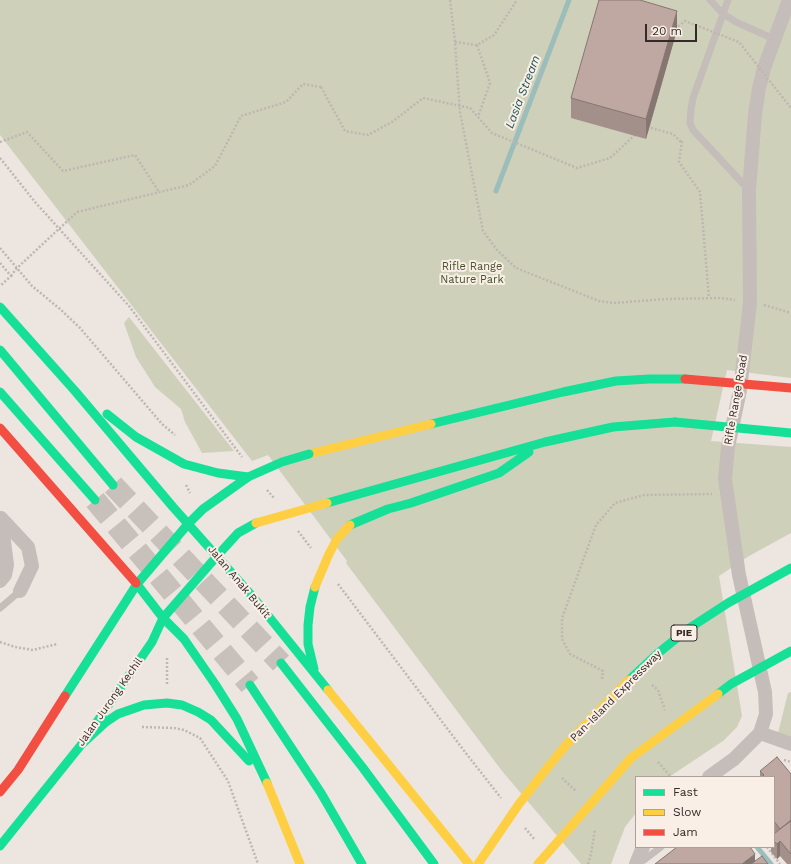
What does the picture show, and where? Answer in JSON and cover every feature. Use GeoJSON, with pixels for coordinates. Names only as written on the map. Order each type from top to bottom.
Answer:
{"type":"FeatureCollection","features":[{"type":"Feature","properties":{"kind":"main road","name":"Jalan Anak Bukit"},"geometry":{"type":"LineString","coordinates":[[0,307],[75,391],[168,501],[253,597],[469,864]]}},
{"type":"Feature","properties":{"kind":"main road"},"geometry":{"type":"LineString","coordinates":[[0,350],[113,485]]}},
{"type":"Feature","properties":{"kind":"main road"},"geometry":{"type":"LineString","coordinates":[[0,792],[18,770],[137,584],[188,524],[204,509],[248,477],[282,462],[309,454],[616,380],[649,378],[685,379],[791,388]]}},
{"type":"Feature","properties":{"kind":"main road"},"geometry":{"type":"LineString","coordinates":[[75,391],[136,436],[184,464],[218,473],[248,477]]}},
{"type":"Feature","properties":{"kind":"main road"},"geometry":{"type":"LineString","coordinates":[[0,392],[95,500]]}},
{"type":"Feature","properties":{"kind":"main road","name":"Jalan Jurong Kechil"},"geometry":{"type":"LineString","coordinates":[[0,846],[81,745],[152,642],[163,618],[238,534],[256,523],[545,442],[613,427],[675,422],[791,433]]}},
{"type":"Feature","properties":{"kind":"main road"},"geometry":{"type":"LineString","coordinates":[[0,428],[137,584],[163,618],[184,639],[215,684],[237,719],[263,774],[300,864]]}},
{"type":"Feature","properties":{"kind":"main road"},"geometry":{"type":"LineString","coordinates":[[315,674],[308,644],[310,607],[315,587],[334,544],[350,525],[388,509],[411,503],[499,473],[545,442]]}},
{"type":"Feature","properties":{"kind":"main road","name":"Pan-Island Expressway"},"geometry":{"type":"LineString","coordinates":[[478,864],[519,804],[548,767],[567,744],[630,679],[657,654],[688,629],[728,603],[791,568]]}},
{"type":"Feature","properties":{"kind":"main road"},"geometry":{"type":"LineString","coordinates":[[538,864],[631,758],[732,684],[791,651]]}},
{"type":"Feature","properties":{"kind":"main road"},"geometry":{"type":"LineString","coordinates":[[281,663],[363,768],[434,864]]}},
{"type":"Feature","properties":{"kind":"main road"},"geometry":{"type":"LineString","coordinates":[[250,685],[321,793],[362,864]]}},
{"type":"Feature","properties":{"kind":"main road"},"geometry":{"type":"LineString","coordinates":[[81,745],[106,722],[129,709],[157,703],[182,706],[198,712],[211,720],[263,774]]}},
{"type":"Feature","properties":{"kind":"street","name":"Rifle Range Road"},"geometry":{"type":"LineString","coordinates":[[710,776],[734,759],[760,733],[766,714],[765,692],[739,575],[725,479],[728,448],[740,390],[750,303],[749,190],[755,114],[764,68],[789,0]]}},
{"type":"Feature","properties":{"kind":"street"},"geometry":{"type":"LineString","coordinates":[[0,517],[7,565],[4,575],[0,581]]}},
{"type":"Feature","properties":{"kind":"street"},"geometry":{"type":"LineString","coordinates":[[0,517],[28,547],[32,566],[20,591]]}},
{"type":"Feature","properties":{"kind":"street"},"geometry":{"type":"LineString","coordinates":[[760,733],[791,744]]}},
{"type":"Feature","properties":{"kind":"lane"},"geometry":{"type":"LineString","coordinates":[[710,0],[722,13],[736,22],[774,40]]}},
{"type":"Feature","properties":{"kind":"lane"},"geometry":{"type":"LineString","coordinates":[[728,0],[722,13],[693,98],[690,123],[693,130],[749,190]]}},
{"type":"Feature","properties":{"kind":"lane"},"geometry":{"type":"LineString","coordinates":[[0,608],[20,591]]}},
{"type":"Feature","properties":{"kind":"lane"},"geometry":{"type":"LineString","coordinates":[[643,855],[659,848]]}},
{"type":"Feature","properties":{"kind":"path"},"geometry":{"type":"LineString","coordinates":[[450,0],[455,42],[460,112],[483,231],[496,250],[516,268],[599,301],[614,303],[666,299],[721,298],[791,313]]}},
{"type":"Feature","properties":{"kind":"path"},"geometry":{"type":"LineString","coordinates":[[455,42],[477,45],[494,35],[517,0]]}},
{"type":"Feature","properties":{"kind":"path"},"geometry":{"type":"LineString","coordinates":[[670,33],[685,21],[739,42],[791,108]]}},
{"type":"Feature","properties":{"kind":"path"},"geometry":{"type":"LineString","coordinates":[[477,45],[490,83],[478,117]]}},
{"type":"Feature","properties":{"kind":"path"},"geometry":{"type":"LineString","coordinates":[[0,286],[77,212],[189,185],[215,166],[241,116],[286,102],[303,84],[321,87],[345,131],[368,135],[392,122],[423,98],[470,108],[492,133],[577,168],[610,158],[642,127],[673,134],[681,142]]}},
{"type":"Feature","properties":{"kind":"path"},"geometry":{"type":"LineString","coordinates":[[693,130],[681,142],[679,162],[700,192],[709,298]]}},
{"type":"Feature","properties":{"kind":"path"},"geometry":{"type":"LineString","coordinates":[[0,142],[27,132],[63,171],[135,155],[160,192]]}},
{"type":"Feature","properties":{"kind":"path"},"geometry":{"type":"LineString","coordinates":[[0,158],[35,202]]}},
{"type":"Feature","properties":{"kind":"path"},"geometry":{"type":"LineString","coordinates":[[0,248],[32,286],[80,328],[162,424],[177,436]]}},
{"type":"Feature","properties":{"kind":"path"},"geometry":{"type":"LineString","coordinates":[[0,263],[11,276]]}},
{"type":"Feature","properties":{"kind":"path"},"geometry":{"type":"LineString","coordinates":[[600,684],[603,671],[570,654],[562,639],[562,618],[596,525],[615,503],[644,495],[727,494]]}},
{"type":"Feature","properties":{"kind":"path"},"geometry":{"type":"LineString","coordinates":[[0,642],[15,648],[33,650],[57,644]]}},
{"type":"Feature","properties":{"kind":"path"},"geometry":{"type":"LineString","coordinates":[[165,728],[184,730],[200,738],[228,781],[258,864]]}},
{"type":"Feature","properties":{"kind":"path"},"geometry":{"type":"LineString","coordinates":[[656,760],[670,776]]}},
{"type":"Feature","properties":{"kind":"path"},"geometry":{"type":"LineString","coordinates":[[558,774],[578,794]]}},
{"type":"Feature","properties":{"kind":"path"},"geometry":{"type":"LineString","coordinates":[[588,864],[592,854],[595,828]]}},
{"type":"Feature","properties":{"kind":"path"},"geometry":{"type":"LineString","coordinates":[[768,848],[780,864]]}},
{"type":"Feature","properties":{"kind":"green space","name":"Rifle Range Nature Park"},"geometry":{"type":"Polygon","coordinates":[[[0,0],[791,0],[791,378],[727,370],[711,441],[791,447],[791,533],[749,556],[719,576],[742,716],[737,727],[723,741],[670,776],[635,776],[635,814],[625,827],[611,864],[581,864],[502,771],[346,563],[347,561],[268,455],[252,461],[0,135],[0,0]]]}},
{"type":"Feature","properties":{"kind":"green space"},"geometry":{"type":"Polygon","coordinates":[[[129,317],[234,451],[202,453],[185,422],[181,409],[155,387],[136,357],[124,323],[129,317]]]}},
{"type":"Feature","properties":{"kind":"green space"},"geometry":{"type":"Polygon","coordinates":[[[791,692],[791,742],[777,737],[788,693],[791,692]]]}},
{"type":"Feature","properties":{"kind":"building"},"geometry":{"type":"Polygon","coordinates":[[[599,0],[640,0],[677,11],[646,119],[571,98],[599,0]]]}},
{"type":"Feature","properties":{"kind":"building"},"geometry":{"type":"Polygon","coordinates":[[[777,757],[791,774],[791,821],[780,829],[775,822],[775,776],[763,776],[764,775],[760,771],[777,757]]]}},
{"type":"Feature","properties":{"kind":"building"},"geometry":{"type":"Polygon","coordinates":[[[791,820],[791,854],[780,841],[777,844],[775,842],[775,833],[791,820]]]}},
{"type":"Feature","properties":{"kind":"building"},"geometry":{"type":"Polygon","coordinates":[[[676,848],[751,848],[755,854],[742,864],[655,864],[676,848]]]}},
{"type":"Feature","properties":{"kind":"building"},"geometry":{"type":"Polygon","coordinates":[[[762,856],[768,864],[751,864],[762,856]]]}},
{"type":"Feature","properties":{"kind":"waterway","name":"Lasia Stream"},"geometry":{"type":"LineString","coordinates":[[496,191],[569,0]]}},
{"type":"Feature","properties":{"kind":"waterway"},"geometry":{"type":"LineString","coordinates":[[758,848],[771,864]]}},
{"type":"Feature","properties":{"kind":"tunnel"},"geometry":{"type":"LineString","coordinates":[[113,485],[281,663]]}},
{"type":"Feature","properties":{"kind":"tunnel"},"geometry":{"type":"LineString","coordinates":[[95,500],[250,685]]}},
{"type":"Feature","properties":{"kind":"traffic: fast"},"geometry":{"type":"LineString","coordinates":[[0,307],[75,391],[173,507],[253,597],[328,690]]}},
{"type":"Feature","properties":{"kind":"traffic: fast"},"geometry":{"type":"LineString","coordinates":[[0,350],[113,485]]}},
{"type":"Feature","properties":{"kind":"traffic: fast"},"geometry":{"type":"LineString","coordinates":[[431,424],[563,392],[616,381],[685,379]]}},
{"type":"Feature","properties":{"kind":"traffic: fast"},"geometry":{"type":"LineString","coordinates":[[0,392],[95,500]]}},
{"type":"Feature","properties":{"kind":"traffic: fast"},"geometry":{"type":"LineString","coordinates":[[107,414],[136,437],[184,464],[218,473],[248,477]]}},
{"type":"Feature","properties":{"kind":"traffic: fast"},"geometry":{"type":"LineString","coordinates":[[327,503],[545,442],[613,427],[675,422]]}},
{"type":"Feature","properties":{"kind":"traffic: fast"},"geometry":{"type":"LineString","coordinates":[[675,422],[791,433]]}},
{"type":"Feature","properties":{"kind":"traffic: fast"},"geometry":{"type":"LineString","coordinates":[[350,525],[388,509],[411,503],[499,473],[529,452]]}},
{"type":"Feature","properties":{"kind":"traffic: fast"},"geometry":{"type":"LineString","coordinates":[[248,477],[282,462],[309,454]]}},
{"type":"Feature","properties":{"kind":"traffic: fast"},"geometry":{"type":"LineString","coordinates":[[188,524],[203,509],[248,477]]}},
{"type":"Feature","properties":{"kind":"traffic: fast"},"geometry":{"type":"LineString","coordinates":[[217,556],[238,533],[256,523]]}},
{"type":"Feature","properties":{"kind":"traffic: fast"},"geometry":{"type":"LineString","coordinates":[[65,696],[137,584],[188,524]]}},
{"type":"Feature","properties":{"kind":"traffic: fast"},"geometry":{"type":"LineString","coordinates":[[0,846],[81,745],[152,642],[163,618],[217,556]]}},
{"type":"Feature","properties":{"kind":"traffic: fast"},"geometry":{"type":"LineString","coordinates":[[629,680],[657,654],[688,629],[728,603],[791,568]]}},
{"type":"Feature","properties":{"kind":"traffic: fast"},"geometry":{"type":"LineString","coordinates":[[136,583],[163,618],[184,639],[215,684],[237,719],[267,783]]}},
{"type":"Feature","properties":{"kind":"traffic: fast"},"geometry":{"type":"LineString","coordinates":[[314,669],[308,644],[308,625],[310,607],[315,587]]}},
{"type":"Feature","properties":{"kind":"traffic: fast"},"geometry":{"type":"LineString","coordinates":[[718,694],[731,684],[791,651]]}},
{"type":"Feature","properties":{"kind":"traffic: fast"},"geometry":{"type":"LineString","coordinates":[[281,663],[363,768],[434,864]]}},
{"type":"Feature","properties":{"kind":"traffic: fast"},"geometry":{"type":"LineString","coordinates":[[250,685],[321,793],[362,864]]}},
{"type":"Feature","properties":{"kind":"traffic: fast"},"geometry":{"type":"LineString","coordinates":[[81,745],[106,722],[118,714],[144,705],[167,703],[182,705],[211,720],[249,761]]}},
{"type":"Feature","properties":{"kind":"traffic: slow"},"geometry":{"type":"LineString","coordinates":[[309,454],[431,424]]}},
{"type":"Feature","properties":{"kind":"traffic: slow"},"geometry":{"type":"LineString","coordinates":[[256,523],[327,503]]}},
{"type":"Feature","properties":{"kind":"traffic: slow"},"geometry":{"type":"LineString","coordinates":[[315,587],[337,539],[350,525]]}},
{"type":"Feature","properties":{"kind":"traffic: slow"},"geometry":{"type":"LineString","coordinates":[[478,864],[519,804],[548,767],[567,744],[629,680]]}},
{"type":"Feature","properties":{"kind":"traffic: slow"},"geometry":{"type":"LineString","coordinates":[[328,690],[469,864]]}},
{"type":"Feature","properties":{"kind":"traffic: slow"},"geometry":{"type":"LineString","coordinates":[[538,864],[631,758],[718,694]]}},
{"type":"Feature","properties":{"kind":"traffic: slow"},"geometry":{"type":"LineString","coordinates":[[267,783],[300,864]]}},
{"type":"Feature","properties":{"kind":"traffic: jam"},"geometry":{"type":"LineString","coordinates":[[685,379],[791,388]]}},
{"type":"Feature","properties":{"kind":"traffic: jam"},"geometry":{"type":"LineString","coordinates":[[0,428],[136,583]]}},
{"type":"Feature","properties":{"kind":"traffic: jam"},"geometry":{"type":"LineString","coordinates":[[0,792],[18,770],[65,696]]}}]}
